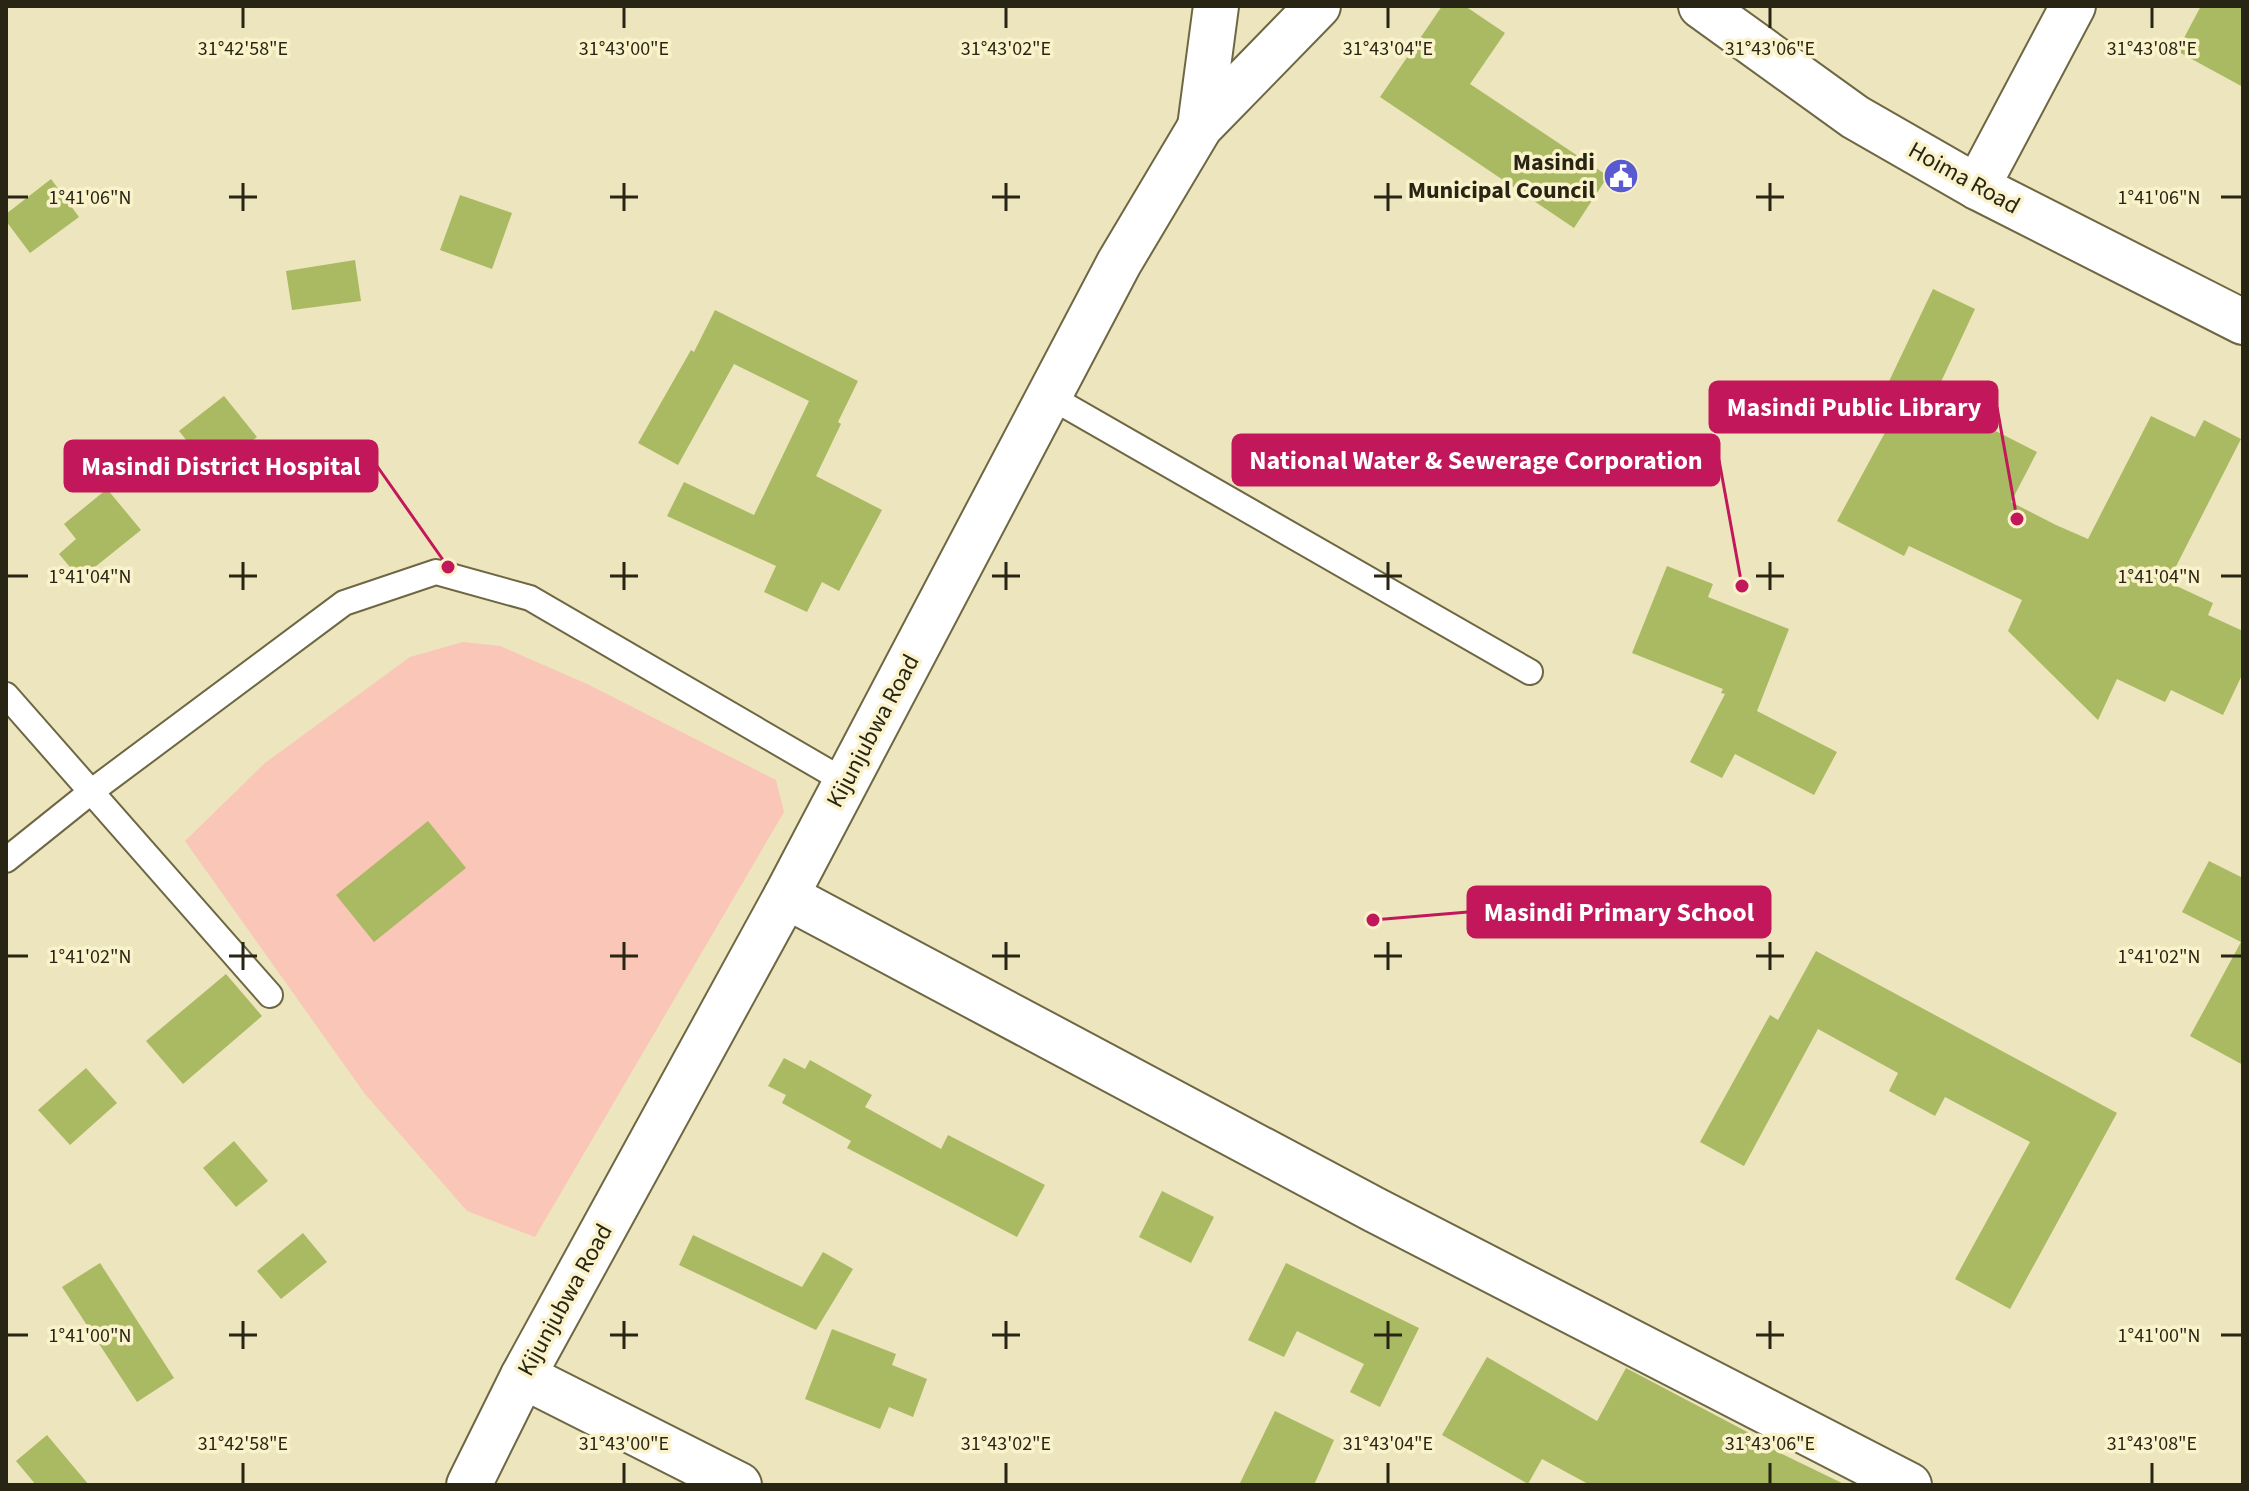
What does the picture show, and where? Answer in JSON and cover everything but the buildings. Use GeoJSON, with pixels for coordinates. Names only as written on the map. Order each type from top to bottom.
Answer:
{"type":"FeatureCollection","features":[{"type":"Feature","properties":{"kind":"street"},"geometry":{"type":"LineString","coordinates":[[1200,127],[1216,6]]}},
{"type":"Feature","properties":{"kind":"street","name":"Kijunjubwa Road"},"geometry":{"type":"LineString","coordinates":[[469,1485],[523,1376],[786,896],[1119,263],[1200,127],[1318,6]]}},
{"type":"Feature","properties":{"kind":"street","name":"Hoima Road"},"geometry":{"type":"LineString","coordinates":[[1701,6],[1855,117],[1977,187],[2243,322]]}},
{"type":"Feature","properties":{"kind":"street"},"geometry":{"type":"LineString","coordinates":[[1977,187],[2073,6]]}},
{"type":"Feature","properties":{"kind":"street"},"geometry":{"type":"LineString","coordinates":[[786,896],[1375,1210],[1909,1485]]}},
{"type":"Feature","properties":{"kind":"street"},"geometry":{"type":"LineString","coordinates":[[523,1376],[739,1485]]}},
{"type":"Feature","properties":{"kind":"lane"},"geometry":{"type":"LineString","coordinates":[[1049,396],[1530,672]]}},
{"type":"Feature","properties":{"kind":"lane"},"geometry":{"type":"LineString","coordinates":[[6,860],[92,791],[344,603],[436,572],[530,598],[846,782]]}},
{"type":"Feature","properties":{"kind":"lane"},"geometry":{"type":"LineString","coordinates":[[6,695],[270,995]]}},
{"type":"Feature","properties":{"kind":"shaded area"},"geometry":{"type":"Polygon","coordinates":[[[463,642],[500,646],[587,684],[776,780],[784,812],[535,1237],[467,1211],[365,1094],[185,841],[265,763],[410,657],[463,642]]]}},
{"type":"Feature","properties":{"kind":"place","name":"Masindi Municipal Council"},"geometry":{"type":"Point","coordinates":[1621,176]}},
{"type":"Feature","properties":{"kind":"place","name":"Masindi Public Library"},"geometry":{"type":"Point","coordinates":[2017,519]}},
{"type":"Feature","properties":{"kind":"place","name":"Masindi District Hospital"},"geometry":{"type":"Point","coordinates":[448,567]}},
{"type":"Feature","properties":{"kind":"place","name":"National Water & Sewerage Corporation"},"geometry":{"type":"Point","coordinates":[1742,586]}},
{"type":"Feature","properties":{"kind":"place","name":"Masindi Primary School"},"geometry":{"type":"Point","coordinates":[1373,920]}}]}
